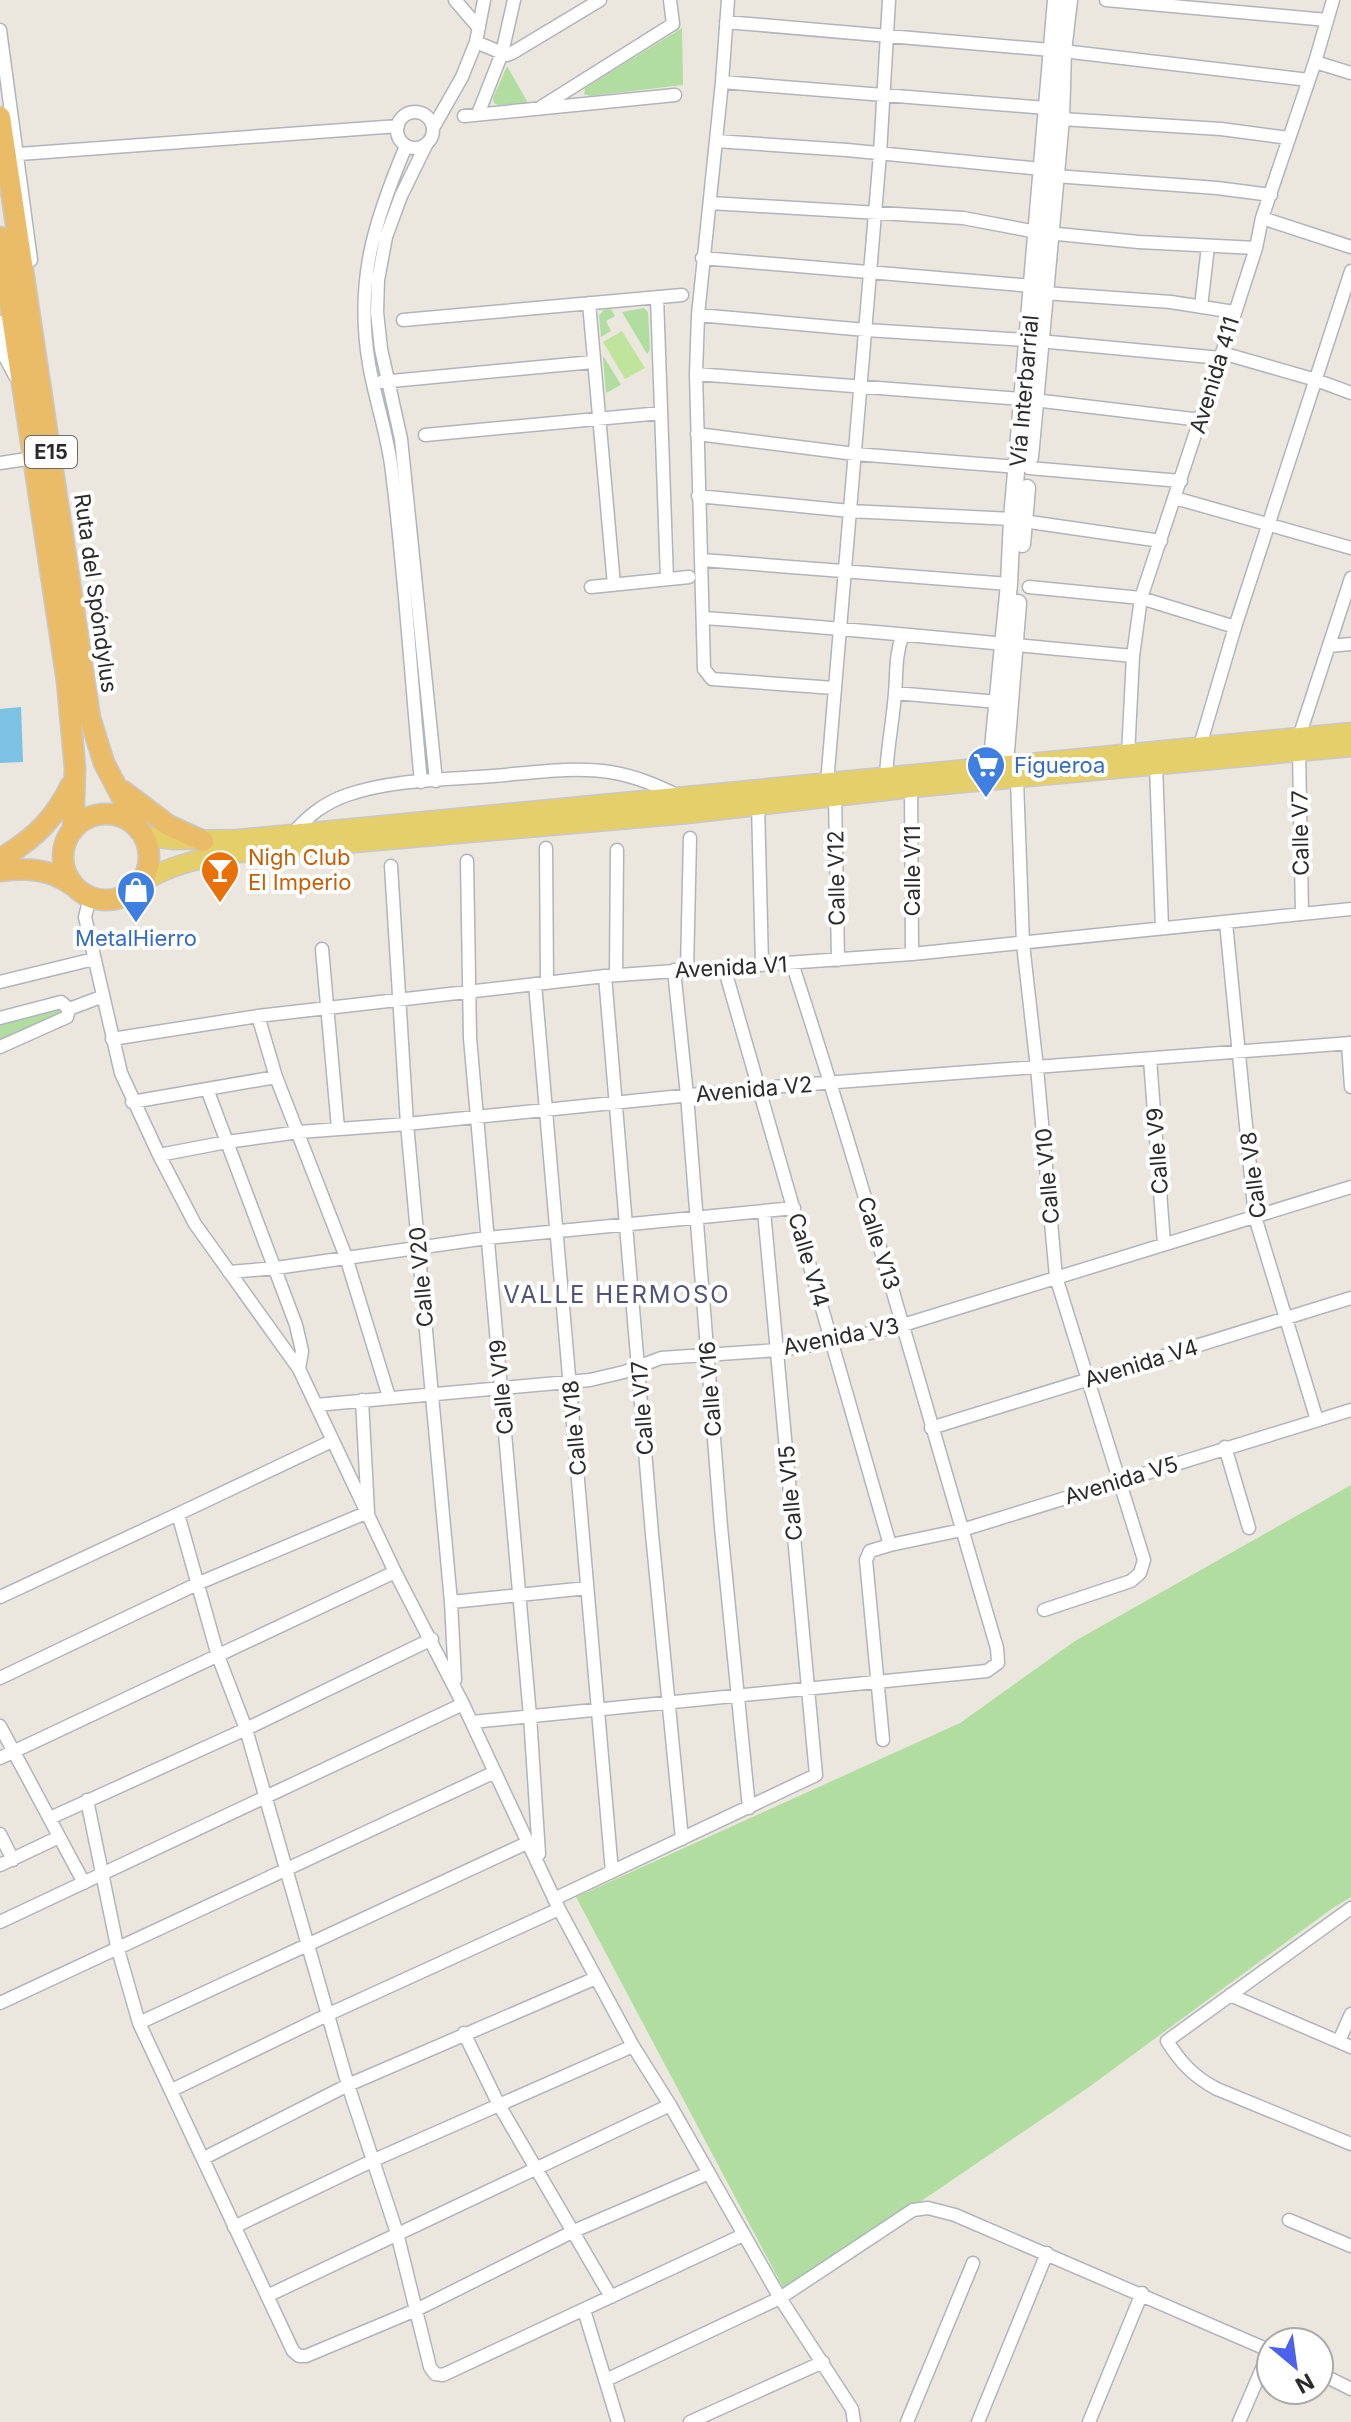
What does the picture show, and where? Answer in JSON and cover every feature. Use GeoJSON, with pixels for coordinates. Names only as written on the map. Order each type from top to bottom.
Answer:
{"type":"FeatureCollection","features":[{"type":"Feature","properties":{"kind":"highway","name":"Ruta del Spóndylus"},"geometry":{"type":"LineString","coordinates":[[0,117],[33,395],[59,568],[75,778],[70,834]]}},
{"type":"Feature","properties":{"kind":"highway","name":"Ruta del Spóndylus"},"geometry":{"type":"LineString","coordinates":[[0,237],[33,395],[33,458],[90,718],[97,744],[114,783],[141,833]]}},
{"type":"Feature","properties":{"kind":"highway"},"geometry":{"type":"LineString","coordinates":[[2,861],[31,840],[50,821],[75,778]]}},
{"type":"Feature","properties":{"kind":"highway"},"geometry":{"type":"LineString","coordinates":[[114,783],[152,815],[203,841]]}},
{"type":"Feature","properties":{"kind":"highway"},"geometry":{"type":"LineString","coordinates":[[2,861],[34,851],[70,834],[82,821],[106,814],[130,822],[141,833]]}},
{"type":"Feature","properties":{"kind":"highway","name":"E15"},"geometry":{"type":"LineString","coordinates":[[138,885],[149,861],[141,833]]}},
{"type":"Feature","properties":{"kind":"highway","name":"E15"},"geometry":{"type":"LineString","coordinates":[[70,834],[63,863],[82,891]]}},
{"type":"Feature","properties":{"kind":"highway"},"geometry":{"type":"LineString","coordinates":[[2,861],[62,877],[100,900],[121,897],[138,885]]}},
{"type":"Feature","properties":{"kind":"main road","name":"Vía Interbarrial"},"geometry":{"type":"LineString","coordinates":[[1048,173],[1061,119],[1056,0]]}},
{"type":"Feature","properties":{"kind":"main road","name":"Vía Interbarrial"},"geometry":{"type":"LineString","coordinates":[[1001,775],[1018,520],[1044,233],[1048,173],[1046,108],[1069,0]]}},
{"type":"Feature","properties":{"kind":"main road","name":"Vía Interbarrial"},"geometry":{"type":"LineString","coordinates":[[1001,775],[998,702],[1009,644],[1009,584],[1018,520]]}},
{"type":"Feature","properties":{"kind":"main road"},"geometry":{"type":"LineString","coordinates":[[138,885],[170,868],[223,855],[687,814],[758,804],[886,777],[1001,775],[1156,766],[1299,744],[1351,732]]}},
{"type":"Feature","properties":{"kind":"main road"},"geometry":{"type":"LineString","coordinates":[[141,833],[203,841],[682,798],[911,788],[1128,755],[1199,749],[1299,744],[1351,747]]}},
{"type":"Feature","properties":{"kind":"street"},"geometry":{"type":"LineString","coordinates":[[455,0],[479,28]]}},
{"type":"Feature","properties":{"kind":"street"},"geometry":{"type":"LineString","coordinates":[[436,781],[401,439],[387,381],[377,312],[383,252],[401,196],[433,128],[462,77],[476,42],[484,0]]}},
{"type":"Feature","properties":{"kind":"street"},"geometry":{"type":"LineString","coordinates":[[478,114],[502,53],[514,0]]}},
{"type":"Feature","properties":{"kind":"street"},"geometry":{"type":"LineString","coordinates":[[476,42],[502,53],[512,53],[600,0]]}},
{"type":"Feature","properties":{"kind":"street"},"geometry":{"type":"LineString","coordinates":[[539,108],[673,24],[670,0]]}},
{"type":"Feature","properties":{"kind":"street"},"geometry":{"type":"LineString","coordinates":[[728,0],[698,315],[698,496],[704,669],[712,679],[834,688]]}},
{"type":"Feature","properties":{"kind":"street","name":"Calle V12"},"geometry":{"type":"LineString","coordinates":[[838,960],[831,790],[834,688],[871,271],[889,0]]}},
{"type":"Feature","properties":{"kind":"street"},"geometry":{"type":"LineString","coordinates":[[1106,0],[1228,5],[1327,20]]}},
{"type":"Feature","properties":{"kind":"street","name":"Avenida 411"},"geometry":{"type":"LineString","coordinates":[[1128,755],[1133,656],[1141,598],[1222,356],[1256,248],[1262,218],[1333,0]]}},
{"type":"Feature","properties":{"kind":"street"},"geometry":{"type":"LineString","coordinates":[[726,22],[1057,51],[1309,80]]}},
{"type":"Feature","properties":{"kind":"street"},"geometry":{"type":"LineString","coordinates":[[0,30],[19,154],[38,315],[33,395]]}},
{"type":"Feature","properties":{"kind":"street"},"geometry":{"type":"LineString","coordinates":[[1315,62],[1351,73]]}},
{"type":"Feature","properties":{"kind":"street"},"geometry":{"type":"LineString","coordinates":[[722,82],[1046,108]]}},
{"type":"Feature","properties":{"kind":"street"},"geometry":{"type":"LineString","coordinates":[[464,116],[675,95]]}},
{"type":"Feature","properties":{"kind":"street"},"geometry":{"type":"LineString","coordinates":[[427,143],[417,148],[406,146],[399,137],[398,126],[405,116],[416,113],[427,117],[433,128]]}},
{"type":"Feature","properties":{"kind":"street"},"geometry":{"type":"LineString","coordinates":[[1061,119],[1221,129],[1289,138]]}},
{"type":"Feature","properties":{"kind":"street"},"geometry":{"type":"LineString","coordinates":[[19,154],[398,126]]}},
{"type":"Feature","properties":{"kind":"street"},"geometry":{"type":"LineString","coordinates":[[716,141],[880,154],[1271,195]]}},
{"type":"Feature","properties":{"kind":"street"},"geometry":{"type":"LineString","coordinates":[[406,146],[378,215],[365,273],[364,316],[372,382],[392,470],[421,782]]}},
{"type":"Feature","properties":{"kind":"street"},"geometry":{"type":"LineString","coordinates":[[710,203],[963,218],[1044,233],[1256,248]]}},
{"type":"Feature","properties":{"kind":"street"},"geometry":{"type":"LineString","coordinates":[[1262,218],[1351,247]]}},
{"type":"Feature","properties":{"kind":"street"},"geometry":{"type":"LineString","coordinates":[[1201,307],[1208,246]]}},
{"type":"Feature","properties":{"kind":"street"},"geometry":{"type":"LineString","coordinates":[[702,258],[871,271],[1234,312]]}},
{"type":"Feature","properties":{"kind":"street"},"geometry":{"type":"LineString","coordinates":[[1199,749],[1267,523],[1351,271]]}},
{"type":"Feature","properties":{"kind":"street"},"geometry":{"type":"LineString","coordinates":[[403,320],[682,295]]}},
{"type":"Feature","properties":{"kind":"street"},"geometry":{"type":"LineString","coordinates":[[657,297],[667,579]]}},
{"type":"Feature","properties":{"kind":"street"},"geometry":{"type":"LineString","coordinates":[[589,303],[614,585]]}},
{"type":"Feature","properties":{"kind":"street"},"geometry":{"type":"LineString","coordinates":[[698,315],[1222,356],[1316,380],[1351,393]]}},
{"type":"Feature","properties":{"kind":"street"},"geometry":{"type":"LineString","coordinates":[[0,322],[5,357],[33,395]]}},
{"type":"Feature","properties":{"kind":"street"},"geometry":{"type":"LineString","coordinates":[[372,382],[593,362]]}},
{"type":"Feature","properties":{"kind":"street"},"geometry":{"type":"LineString","coordinates":[[696,374],[1028,399],[1201,420]]}},
{"type":"Feature","properties":{"kind":"street"},"geometry":{"type":"LineString","coordinates":[[425,435],[661,413]]}},
{"type":"Feature","properties":{"kind":"street"},"geometry":{"type":"LineString","coordinates":[[697,434],[855,454],[1181,481]]}},
{"type":"Feature","properties":{"kind":"street"},"geometry":{"type":"LineString","coordinates":[[0,463],[33,458]]}},
{"type":"Feature","properties":{"kind":"street"},"geometry":{"type":"LineString","coordinates":[[698,496],[850,511],[1018,520],[1161,541]]}},
{"type":"Feature","properties":{"kind":"street"},"geometry":{"type":"LineString","coordinates":[[1175,498],[1351,548]]}},
{"type":"Feature","properties":{"kind":"street"},"geometry":{"type":"LineString","coordinates":[[702,560],[1009,584]]}},
{"type":"Feature","properties":{"kind":"street"},"geometry":{"type":"LineString","coordinates":[[591,587],[689,577]]}},
{"type":"Feature","properties":{"kind":"street","name":"Calle V7"},"geometry":{"type":"LineString","coordinates":[[1302,914],[1299,744],[1351,578]]}},
{"type":"Feature","properties":{"kind":"street"},"geometry":{"type":"LineString","coordinates":[[1029,587],[1141,598],[1235,627]]}},
{"type":"Feature","properties":{"kind":"street"},"geometry":{"type":"LineString","coordinates":[[704,618],[839,627],[902,636],[1133,656]]}},
{"type":"Feature","properties":{"kind":"street"},"geometry":{"type":"LineString","coordinates":[[886,777],[895,693],[895,659],[902,636]]}},
{"type":"Feature","properties":{"kind":"street"},"geometry":{"type":"LineString","coordinates":[[1329,646],[1351,644]]}},
{"type":"Feature","properties":{"kind":"street"},"geometry":{"type":"LineString","coordinates":[[895,693],[998,702]]}},
{"type":"Feature","properties":{"kind":"street"},"geometry":{"type":"LineString","coordinates":[[1156,766],[1162,928]]}},
{"type":"Feature","properties":{"kind":"street"},"geometry":{"type":"LineString","coordinates":[[292,834],[324,805],[346,796],[367,789],[421,782],[573,770],[608,772],[644,779],[682,798]]}},
{"type":"Feature","properties":{"kind":"street","name":"Calle V10"},"geometry":{"type":"LineString","coordinates":[[1001,775],[1037,1068],[1056,1277],[1144,1560],[1140,1573],[1131,1581],[1044,1610]]}},
{"type":"Feature","properties":{"kind":"street","name":"Calle V11"},"geometry":{"type":"LineString","coordinates":[[911,788],[912,954]]}},
{"type":"Feature","properties":{"kind":"street"},"geometry":{"type":"LineString","coordinates":[[758,804],[762,965]]}},
{"type":"Feature","properties":{"kind":"street","name":"Calle V16"},"geometry":{"type":"LineString","coordinates":[[690,838],[681,970],[687,1095],[721,1527],[749,1808]]}},
{"type":"Feature","properties":{"kind":"street","name":"Calle V18"},"geometry":{"type":"LineString","coordinates":[[546,848],[541,983],[546,1109],[612,1872]]}},
{"type":"Feature","properties":{"kind":"street","name":"Calle V17"},"geometry":{"type":"LineString","coordinates":[[617,850],[611,976],[617,1102],[652,1534],[682,1839]]}},
{"type":"Feature","properties":{"kind":"street","name":"Calle V19"},"geometry":{"type":"LineString","coordinates":[[467,861],[469,992],[476,1117],[530,1716],[539,1865]]}},
{"type":"Feature","properties":{"kind":"street","name":"Calle V20"},"geometry":{"type":"LineString","coordinates":[[391,866],[407,1124],[451,1602],[455,1688]]}},
{"type":"Feature","properties":{"kind":"street"},"geometry":{"type":"LineString","coordinates":[[82,891],[101,997],[132,1102],[195,1224],[299,1369],[395,1572],[432,1639],[557,1904],[596,1978],[780,2298],[852,2409],[854,2422]]}},
{"type":"Feature","properties":{"kind":"street","name":"Avenida V1"},"geometry":{"type":"LineString","coordinates":[[112,1039],[258,1016],[541,983],[1023,944],[1351,909]]}},
{"type":"Feature","properties":{"kind":"street","name":"Calle V8"},"geometry":{"type":"LineString","coordinates":[[1226,923],[1255,1217],[1317,1420]]}},
{"type":"Feature","properties":{"kind":"street"},"geometry":{"type":"LineString","coordinates":[[322,949],[338,1128]]}},
{"type":"Feature","properties":{"kind":"street"},"geometry":{"type":"LineString","coordinates":[[0,982],[94,959]]}},
{"type":"Feature","properties":{"kind":"street","name":"Calle V13"},"geometry":{"type":"LineString","coordinates":[[792,963],[831,1082],[997,1648],[998,1663],[987,1671],[878,1681]]}},
{"type":"Feature","properties":{"kind":"street","name":"Calle V14"},"geometry":{"type":"LineString","coordinates":[[724,967],[890,1545]]}},
{"type":"Feature","properties":{"kind":"street"},"geometry":{"type":"LineString","coordinates":[[69,1009],[101,997]]}},
{"type":"Feature","properties":{"kind":"street"},"geometry":{"type":"LineString","coordinates":[[0,1018],[61,1002],[69,1009]]}},
{"type":"Feature","properties":{"kind":"street"},"geometry":{"type":"LineString","coordinates":[[0,1047],[67,1017],[69,1009]]}},
{"type":"Feature","properties":{"kind":"street"},"geometry":{"type":"LineString","coordinates":[[258,1016],[276,1077],[346,1257],[389,1397]]}},
{"type":"Feature","properties":{"kind":"street"},"geometry":{"type":"LineString","coordinates":[[1349,1043],[1351,1087]]}},
{"type":"Feature","properties":{"kind":"street","name":"Avenida V2"},"geometry":{"type":"LineString","coordinates":[[159,1155],[299,1132],[759,1088],[1349,1043]]}},
{"type":"Feature","properties":{"kind":"street","name":"Calle V9"},"geometry":{"type":"LineString","coordinates":[[1150,1059],[1164,1244]]}},
{"type":"Feature","properties":{"kind":"street"},"geometry":{"type":"LineString","coordinates":[[132,1102],[276,1077]]}},
{"type":"Feature","properties":{"kind":"street"},"geometry":{"type":"LineString","coordinates":[[207,1089],[296,1325],[302,1351],[299,1369]]}},
{"type":"Feature","properties":{"kind":"street","name":"Avenida V3"},"geometry":{"type":"LineString","coordinates":[[316,1405],[570,1382],[609,1376],[670,1357],[778,1350],[832,1342],[903,1325],[1351,1187]]}},
{"type":"Feature","properties":{"kind":"street"},"geometry":{"type":"LineString","coordinates":[[229,1272],[487,1238],[794,1208]]}},
{"type":"Feature","properties":{"kind":"street","name":"Calle V15"},"geometry":{"type":"LineString","coordinates":[[749,1808],[816,1775],[764,1211]]}},
{"type":"Feature","properties":{"kind":"street","name":"Avenida V4"},"geometry":{"type":"LineString","coordinates":[[931,1428],[1351,1298]]}},
{"type":"Feature","properties":{"kind":"street"},"geometry":{"type":"LineString","coordinates":[[362,1400],[368,1512]]}},
{"type":"Feature","properties":{"kind":"street","name":"Avenida V5"},"geometry":{"type":"LineString","coordinates":[[890,1545],[962,1530],[1351,1410]]}},
{"type":"Feature","properties":{"kind":"street"},"geometry":{"type":"LineString","coordinates":[[0,1597],[332,1441]]}},
{"type":"Feature","properties":{"kind":"street"},"geometry":{"type":"LineString","coordinates":[[1225,1447],[1249,1528]]}},
{"type":"Feature","properties":{"kind":"street"},"geometry":{"type":"LineString","coordinates":[[0,1678],[199,1583],[368,1512]]}},
{"type":"Feature","properties":{"kind":"street"},"geometry":{"type":"LineString","coordinates":[[178,1514],[218,1656],[246,1729],[348,2085],[397,2233],[430,2367],[435,2374],[443,2375],[743,2235]]}},
{"type":"Feature","properties":{"kind":"street"},"geometry":{"type":"LineString","coordinates":[[883,1740],[866,1560],[870,1551],[890,1545]]}},
{"type":"Feature","properties":{"kind":"street"},"geometry":{"type":"LineString","coordinates":[[0,1758],[395,1572]]}},
{"type":"Feature","properties":{"kind":"street"},"geometry":{"type":"LineString","coordinates":[[451,1602],[587,1588]]}},
{"type":"Feature","properties":{"kind":"street"},"geometry":{"type":"LineString","coordinates":[[50,1818],[246,1729],[432,1639]]}},
{"type":"Feature","properties":{"kind":"street"},"geometry":{"type":"LineString","coordinates":[[472,1722],[878,1681]]}},
{"type":"Feature","properties":{"kind":"street"},"geometry":{"type":"LineString","coordinates":[[0,1922],[463,1704]]}},
{"type":"Feature","properties":{"kind":"street"},"geometry":{"type":"LineString","coordinates":[[0,1726],[84,1883]]}},
{"type":"Feature","properties":{"kind":"street"},"geometry":{"type":"LineString","coordinates":[[0,2003],[495,1772]]}},
{"type":"Feature","properties":{"kind":"street"},"geometry":{"type":"LineString","coordinates":[[87,1800],[118,1950],[139,2023],[293,2351],[299,2356],[306,2356],[416,2310],[574,2231],[709,2173]]}},
{"type":"Feature","properties":{"kind":"street"},"geometry":{"type":"LineString","coordinates":[[172,2090],[557,1904],[612,1872],[749,1808]]}},
{"type":"Feature","properties":{"kind":"street"},"geometry":{"type":"LineString","coordinates":[[0,1834],[13,1860]]}},
{"type":"Feature","properties":{"kind":"street"},"geometry":{"type":"LineString","coordinates":[[0,1865],[59,1837]]}},
{"type":"Feature","properties":{"kind":"street"},"geometry":{"type":"LineString","coordinates":[[139,2023],[529,1842]]}},
{"type":"Feature","properties":{"kind":"street"},"geometry":{"type":"LineString","coordinates":[[1351,1908],[1167,2041],[1197,2079],[1351,2144]]}},
{"type":"Feature","properties":{"kind":"street"},"geometry":{"type":"LineString","coordinates":[[204,2158],[348,2085],[596,1978]]}},
{"type":"Feature","properties":{"kind":"street"},"geometry":{"type":"LineString","coordinates":[[1230,1995],[1345,2044],[1351,2014]]}},
{"type":"Feature","properties":{"kind":"street"},"geometry":{"type":"LineString","coordinates":[[464,2033],[499,2105],[611,2297]]}},
{"type":"Feature","properties":{"kind":"street"},"geometry":{"type":"LineString","coordinates":[[234,2227],[374,2160],[633,2046]]}},
{"type":"Feature","properties":{"kind":"street"},"geometry":{"type":"LineString","coordinates":[[267,2296],[670,2105]]}},
{"type":"Feature","properties":{"kind":"street"},"geometry":{"type":"LineString","coordinates":[[606,2380],[780,2298],[913,2210],[928,2208],[955,2215],[1047,2253],[1255,2343]]}},
{"type":"Feature","properties":{"kind":"street"},"geometry":{"type":"LineString","coordinates":[[1289,2220],[1351,2246]]}},
{"type":"Feature","properties":{"kind":"street"},"geometry":{"type":"LineString","coordinates":[[978,2422],[1047,2253]]}},
{"type":"Feature","properties":{"kind":"street"},"geometry":{"type":"LineString","coordinates":[[907,2422],[973,2263]]}},
{"type":"Feature","properties":{"kind":"street"},"geometry":{"type":"LineString","coordinates":[[1089,2422],[1142,2293]]}},
{"type":"Feature","properties":{"kind":"street"},"geometry":{"type":"LineString","coordinates":[[584,2310],[618,2422]]}},
{"type":"Feature","properties":{"kind":"street"},"geometry":{"type":"LineString","coordinates":[[690,2422],[823,2362]]}},
{"type":"Feature","properties":{"kind":"street"},"geometry":{"type":"LineString","coordinates":[[1239,2422],[1255,2385]]}},
{"type":"Feature","properties":{"kind":"green space"},"geometry":{"type":"Polygon","coordinates":[[[682,28],[683,85],[590,96],[584,94],[585,88],[682,28]]]}},
{"type":"Feature","properties":{"kind":"green space"},"geometry":{"type":"Polygon","coordinates":[[[507,66],[528,103],[494,103],[493,98],[507,66]]]}},
{"type":"Feature","properties":{"kind":"green space"},"geometry":{"type":"Polygon","coordinates":[[[644,308],[648,312],[650,350],[647,354],[622,312],[644,308]]]}},
{"type":"Feature","properties":{"kind":"green space"},"geometry":{"type":"Polygon","coordinates":[[[611,309],[615,316],[606,321],[611,331],[601,337],[599,315],[611,309]]]}},
{"type":"Feature","properties":{"kind":"green space"},"geometry":{"type":"Polygon","coordinates":[[[622,331],[645,368],[625,379],[603,342],[622,331]]]}},
{"type":"Feature","properties":{"kind":"green space"},"geometry":{"type":"Polygon","coordinates":[[[603,358],[621,385],[606,393],[603,358]]]}},
{"type":"Feature","properties":{"kind":"green space"},"geometry":{"type":"Polygon","coordinates":[[[59,1009],[60,1013],[0,1040],[0,1025],[59,1009]]]}},
{"type":"Feature","properties":{"kind":"green space"},"geometry":{"type":"Polygon","coordinates":[[[1351,1485],[1351,1897],[1089,2087],[786,2293],[576,1897],[960,1723],[1075,1641],[1351,1485]]]}},
{"type":"Feature","properties":{"kind":"water"},"geometry":{"type":"Polygon","coordinates":[[[21,707],[23,762],[0,763],[0,709],[21,707]]]}},
{"type":"Feature","properties":{"kind":"place","name":"Figueroa"},"geometry":{"type":"Point","coordinates":[986,799]}},
{"type":"Feature","properties":{"kind":"place","name":"Nigh Club El Imperio"},"geometry":{"type":"Point","coordinates":[220,904]}},
{"type":"Feature","properties":{"kind":"place","name":"MetalHierro"},"geometry":{"type":"Point","coordinates":[136,924]}},
{"type":"Feature","properties":{"kind":"district","name":"VALLE HERMOSO"},"geometry":{"type":"Point","coordinates":[617,1294]}}]}
